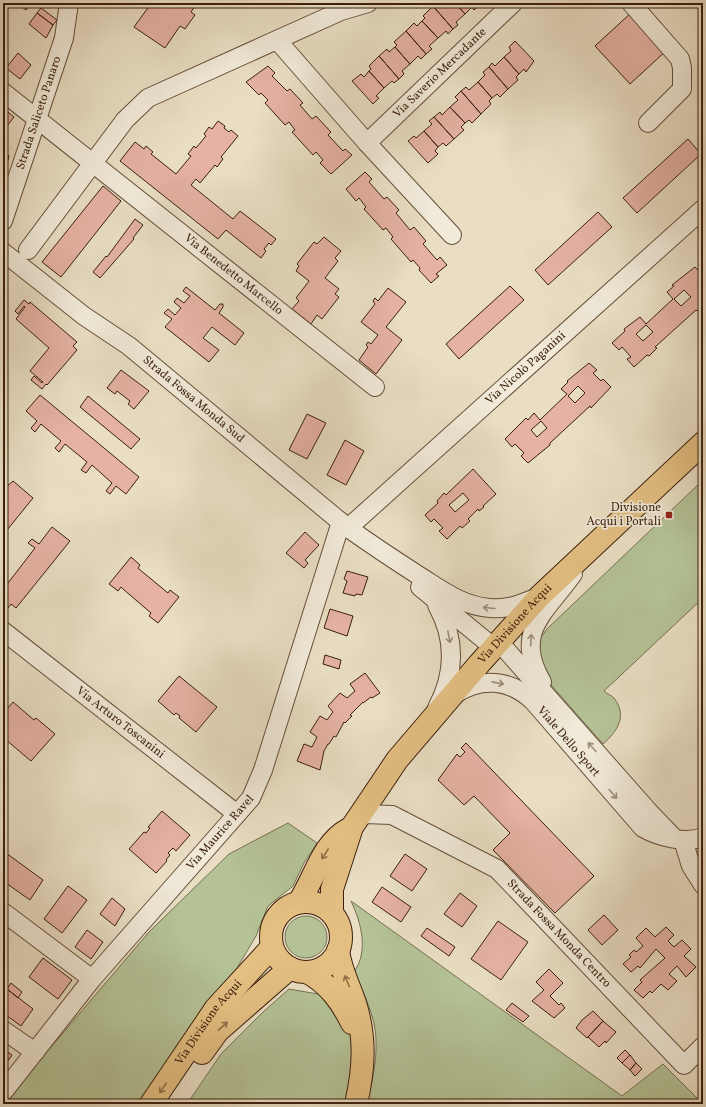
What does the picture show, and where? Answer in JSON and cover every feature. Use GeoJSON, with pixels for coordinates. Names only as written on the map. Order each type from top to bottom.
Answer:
{"type":"FeatureCollection","features":[{"type":"Feature","properties":{"kind":"main road","name":"Via Divisione Acqui"},"geometry":{"type":"LineString","coordinates":[[332,913],[332,890],[356,822],[380,784],[449,698],[540,596],[595,542],[703,443]]}},
{"type":"Feature","properties":{"kind":"main road","name":"Via Divisione Acqui"},"geometry":{"type":"LineString","coordinates":[[299,902],[327,851],[339,834],[356,822]]}},
{"type":"Feature","properties":{"kind":"main road"},"geometry":{"type":"LineString","coordinates":[[298,970],[316,971],[327,965],[338,950],[341,941],[341,931],[332,913],[317,904],[299,902],[287,907],[276,919],[271,936],[272,947],[277,957],[298,970],[323,983],[337,997],[364,1046]]}},
{"type":"Feature","properties":{"kind":"main road","name":"Via Divisione Acqui"},"geometry":{"type":"LineString","coordinates":[[151,1104],[216,1008],[272,947]]}},
{"type":"Feature","properties":{"kind":"main road"},"geometry":{"type":"LineString","coordinates":[[338,950],[340,962],[359,1016],[364,1046],[364,1061],[356,1104]]}},
{"type":"Feature","properties":{"kind":"main road","name":"Via Divisione Acqui"},"geometry":{"type":"LineString","coordinates":[[169,1104],[218,1031],[298,970]]}},
{"type":"Feature","properties":{"kind":"street","name":"Strada Saliceto Panaro"},"geometry":{"type":"LineString","coordinates":[[3,222],[64,38],[70,3]]}},
{"type":"Feature","properties":{"kind":"street"},"geometry":{"type":"LineString","coordinates":[[28,250],[92,162],[125,120],[148,98],[341,11],[368,3]]}},
{"type":"Feature","properties":{"kind":"street","name":"Via Saverio Mercadante"},"geometry":{"type":"LineString","coordinates":[[367,143],[513,3]]}},
{"type":"Feature","properties":{"kind":"street"},"geometry":{"type":"LineString","coordinates":[[631,3],[680,60],[682,68],[682,89],[648,123]]}},
{"type":"Feature","properties":{"kind":"street"},"geometry":{"type":"LineString","coordinates":[[277,40],[367,143],[452,235]]}},
{"type":"Feature","properties":{"kind":"street","name":"Via Benedetto Marcello"},"geometry":{"type":"LineString","coordinates":[[3,92],[375,387]]}},
{"type":"Feature","properties":{"kind":"street","name":"Via Nicolò Paganini"},"geometry":{"type":"LineString","coordinates":[[344,525],[703,209]]}},
{"type":"Feature","properties":{"kind":"street","name":"Strada Fossa Monda Sud"},"geometry":{"type":"LineString","coordinates":[[3,252],[84,316],[129,346],[344,525],[380,552],[436,588],[471,606],[490,609],[505,608],[540,596]]}},
{"type":"Feature","properties":{"kind":"street","name":"Via Maurice Ravel"},"geometry":{"type":"LineString","coordinates":[[4,1091],[92,979],[251,798],[258,783],[344,525]]}},
{"type":"Feature","properties":{"kind":"street","name":"Viale Dello Sport"},"geometry":{"type":"LineString","coordinates":[[553,702],[534,668],[530,646],[532,630],[541,615],[595,542]]}},
{"type":"Feature","properties":{"kind":"street","name":"Strada Fossa Monda Sud"},"geometry":{"type":"LineString","coordinates":[[380,552],[435,601],[496,644]]}},
{"type":"Feature","properties":{"kind":"street"},"geometry":{"type":"LineString","coordinates":[[429,723],[446,686],[452,662],[448,630],[435,601]]}},
{"type":"Feature","properties":{"kind":"street","name":"Via Arturo Toscanini"},"geometry":{"type":"LineString","coordinates":[[3,631],[237,814]]}},
{"type":"Feature","properties":{"kind":"street","name":"Viale Dello Sport"},"geometry":{"type":"LineString","coordinates":[[496,644],[553,702],[650,813],[679,839],[691,866],[703,885]]}},
{"type":"Feature","properties":{"kind":"street","name":"Viale Dello Sport"},"geometry":{"type":"LineString","coordinates":[[449,698],[464,688],[483,682],[490,682],[517,688],[533,701],[643,828],[659,835],[679,839],[703,837]]}},
{"type":"Feature","properties":{"kind":"street"},"geometry":{"type":"LineString","coordinates":[[380,784],[384,801],[392,815]]}},
{"type":"Feature","properties":{"kind":"street","name":"Strada Fossa Monda Centro"},"geometry":{"type":"LineString","coordinates":[[356,822],[364,814],[392,815],[497,869],[684,1065],[703,1046]]}},
{"type":"Feature","properties":{"kind":"street"},"geometry":{"type":"LineString","coordinates":[[3,912],[92,979]]}},
{"type":"Feature","properties":{"kind":"street"},"geometry":{"type":"LineString","coordinates":[[3,1030],[35,1052]]}},
{"type":"Feature","properties":{"kind":"green space"},"geometry":{"type":"Polygon","coordinates":[[[703,480],[703,598],[604,691],[614,698],[620,711],[620,717],[619,723],[613,734],[603,744],[551,685],[537,660],[539,640],[547,629],[703,480]]]}},
{"type":"Feature","properties":{"kind":"green space"},"geometry":{"type":"Polygon","coordinates":[[[288,823],[317,843],[304,863],[293,886],[268,906],[256,936],[237,968],[138,1104],[6,1104],[16,1088],[149,932],[229,854],[288,823]]]}},
{"type":"Feature","properties":{"kind":"green space"},"geometry":{"type":"Polygon","coordinates":[[[351,901],[622,1096],[663,1064],[703,1104],[366,1104],[375,1064],[375,1031],[368,1005],[354,972],[359,964],[361,955],[362,936],[358,918],[351,901]]]}},
{"type":"Feature","properties":{"kind":"green space"},"geometry":{"type":"Polygon","coordinates":[[[302,916],[310,916],[318,919],[324,925],[327,937],[324,949],[318,955],[310,958],[302,958],[294,955],[288,949],[285,941],[285,933],[288,925],[294,919],[302,916]]]}},
{"type":"Feature","properties":{"kind":"green space"},"geometry":{"type":"Polygon","coordinates":[[[289,989],[318,994],[324,990],[352,1034],[357,1050],[347,1104],[187,1104],[221,1054],[263,1012],[289,989]]]}},
{"type":"Feature","properties":{"kind":"building"},"geometry":{"type":"Polygon","coordinates":[[[17,3],[32,3],[26,10],[17,3]]]}},
{"type":"Feature","properties":{"kind":"building"},"geometry":{"type":"Polygon","coordinates":[[[147,3],[197,3],[191,12],[195,15],[185,29],[180,26],[165,48],[134,27],[150,5],[147,3]]]}},
{"type":"Feature","properties":{"kind":"building"},"geometry":{"type":"Polygon","coordinates":[[[436,3],[455,3],[465,14],[456,22],[458,25],[453,29],[433,6],[436,3]]]}},
{"type":"Feature","properties":{"kind":"building"},"geometry":{"type":"Polygon","coordinates":[[[455,3],[479,3],[480,5],[474,10],[472,7],[465,14],[455,3]]]}},
{"type":"Feature","properties":{"kind":"building"},"geometry":{"type":"Polygon","coordinates":[[[433,6],[453,29],[448,34],[446,31],[438,38],[422,21],[425,18],[423,16],[433,6]]]}},
{"type":"Feature","properties":{"kind":"building"},"geometry":{"type":"Polygon","coordinates":[[[41,8],[57,20],[53,25],[37,13],[41,8]]]}},
{"type":"Feature","properties":{"kind":"building"},"geometry":{"type":"Polygon","coordinates":[[[632,12],[667,50],[630,84],[595,46],[632,12]]]}},
{"type":"Feature","properties":{"kind":"building"},"geometry":{"type":"Polygon","coordinates":[[[37,13],[53,25],[46,38],[29,24],[37,13]]]}},
{"type":"Feature","properties":{"kind":"building"},"geometry":{"type":"Polygon","coordinates":[[[422,21],[438,38],[429,46],[432,49],[426,54],[406,31],[414,23],[417,26],[422,21]]]}},
{"type":"Feature","properties":{"kind":"building"},"geometry":{"type":"Polygon","coordinates":[[[3,30],[8,34],[3,39],[3,30]]]}},
{"type":"Feature","properties":{"kind":"building"},"geometry":{"type":"Polygon","coordinates":[[[406,31],[426,54],[421,59],[418,56],[410,64],[395,47],[397,45],[394,42],[406,31]]]}},
{"type":"Feature","properties":{"kind":"building"},"geometry":{"type":"Polygon","coordinates":[[[515,41],[534,61],[526,72],[524,69],[519,74],[504,57],[511,51],[509,47],[515,41]]]}},
{"type":"Feature","properties":{"kind":"building"},"geometry":{"type":"Polygon","coordinates":[[[395,47],[410,64],[402,71],[404,74],[399,79],[379,56],[387,49],[389,52],[395,47]]]}},
{"type":"Feature","properties":{"kind":"building"},"geometry":{"type":"Polygon","coordinates":[[[18,53],[31,65],[20,79],[6,68],[18,53]]]}},
{"type":"Feature","properties":{"kind":"building"},"geometry":{"type":"Polygon","coordinates":[[[379,56],[399,79],[394,83],[392,81],[384,88],[369,71],[371,69],[369,66],[379,56]]]}},
{"type":"Feature","properties":{"kind":"building"},"geometry":{"type":"Polygon","coordinates":[[[504,57],[519,74],[516,77],[518,80],[508,89],[489,67],[492,63],[495,66],[504,57]]]}},
{"type":"Feature","properties":{"kind":"building"},"geometry":{"type":"Polygon","coordinates":[[[268,66],[275,73],[272,76],[287,91],[290,89],[303,103],[300,105],[312,119],[316,116],[331,132],[328,135],[343,151],[345,149],[352,155],[331,174],[320,163],[323,160],[316,152],[313,155],[292,132],[295,130],[289,122],[285,125],[265,103],[268,100],[261,93],[259,95],[246,82],[268,66]]]}},
{"type":"Feature","properties":{"kind":"building"},"geometry":{"type":"Polygon","coordinates":[[[489,67],[508,89],[500,97],[497,94],[492,98],[478,82],[485,75],[483,72],[489,67]]]}},
{"type":"Feature","properties":{"kind":"building"},"geometry":{"type":"Polygon","coordinates":[[[369,71],[384,88],[376,96],[379,98],[373,104],[352,81],[361,74],[364,77],[369,71]]]}},
{"type":"Feature","properties":{"kind":"building"},"geometry":{"type":"Polygon","coordinates":[[[478,82],[492,98],[489,101],[491,104],[481,114],[461,91],[466,87],[469,90],[478,82]]]}},
{"type":"Feature","properties":{"kind":"building"},"geometry":{"type":"Polygon","coordinates":[[[461,91],[481,114],[472,123],[469,120],[465,123],[450,107],[458,100],[455,97],[461,91]]]}},
{"type":"Feature","properties":{"kind":"building"},"geometry":{"type":"Polygon","coordinates":[[[450,107],[465,123],[461,127],[464,130],[454,139],[434,117],[440,112],[442,115],[450,107]]]}},
{"type":"Feature","properties":{"kind":"building"},"geometry":{"type":"Polygon","coordinates":[[[3,108],[14,117],[3,131],[3,108]]]}},
{"type":"Feature","properties":{"kind":"building"},"geometry":{"type":"Polygon","coordinates":[[[434,117],[454,139],[446,146],[443,143],[438,147],[424,131],[432,124],[429,121],[434,117]]]}},
{"type":"Feature","properties":{"kind":"building"},"geometry":{"type":"Polygon","coordinates":[[[218,121],[225,126],[224,128],[229,132],[231,130],[238,136],[221,157],[223,159],[217,167],[215,165],[200,183],[196,179],[191,185],[233,219],[240,211],[276,239],[271,245],[269,243],[264,249],[266,251],[261,258],[226,230],[218,239],[120,161],[135,142],[144,149],[146,146],[153,152],[151,154],[176,174],[191,156],[188,154],[194,146],[196,148],[206,136],[204,134],[209,127],[212,129],[218,121]]]}},
{"type":"Feature","properties":{"kind":"building"},"geometry":{"type":"Polygon","coordinates":[[[424,131],[438,147],[435,151],[438,154],[428,163],[408,141],[414,136],[416,138],[424,131]]]}},
{"type":"Feature","properties":{"kind":"building"},"geometry":{"type":"Polygon","coordinates":[[[688,139],[701,154],[637,213],[623,198],[688,139]]]}},
{"type":"Feature","properties":{"kind":"building"},"geometry":{"type":"Polygon","coordinates":[[[3,145],[8,150],[6,153],[9,156],[4,173],[3,145]]]}},
{"type":"Feature","properties":{"kind":"building"},"geometry":{"type":"Polygon","coordinates":[[[365,172],[372,179],[369,182],[384,199],[387,197],[399,210],[396,213],[410,230],[414,227],[426,241],[423,244],[437,260],[440,257],[447,265],[436,274],[439,276],[431,283],[419,270],[420,268],[413,260],[411,262],[391,239],[393,237],[386,228],[383,230],[364,209],[366,207],[359,198],[356,201],[346,189],[365,172]]]}},
{"type":"Feature","properties":{"kind":"building"},"geometry":{"type":"Polygon","coordinates":[[[103,186],[121,201],[61,277],[42,262],[103,186]]]}},
{"type":"Feature","properties":{"kind":"building"},"geometry":{"type":"Polygon","coordinates":[[[598,212],[612,227],[548,285],[535,270],[598,212]]]}},
{"type":"Feature","properties":{"kind":"building"},"geometry":{"type":"Polygon","coordinates":[[[135,219],[143,225],[133,238],[134,239],[100,278],[93,272],[106,256],[107,257],[135,219]]]}},
{"type":"Feature","properties":{"kind":"building"},"geometry":{"type":"Polygon","coordinates":[[[324,237],[341,251],[335,258],[338,261],[325,278],[339,289],[335,294],[339,297],[322,319],[317,315],[311,324],[292,309],[299,301],[296,298],[309,281],[296,271],[299,266],[297,264],[314,242],[317,244],[324,237]]]}},
{"type":"Feature","properties":{"kind":"building"},"geometry":{"type":"Polygon","coordinates":[[[695,267],[702,274],[699,277],[703,281],[703,306],[697,311],[696,310],[655,347],[657,348],[649,356],[647,355],[634,367],[627,359],[631,357],[622,347],[619,350],[612,343],[625,331],[624,329],[640,317],[646,324],[673,299],[667,292],[674,286],[672,285],[695,267]],[[684,290],[674,299],[681,306],[691,297],[684,290]],[[646,325],[636,334],[643,341],[653,332],[646,325]]]}},
{"type":"Feature","properties":{"kind":"building"},"geometry":{"type":"Polygon","coordinates":[[[510,286],[524,300],[459,359],[446,344],[510,286]]]}},
{"type":"Feature","properties":{"kind":"building"},"geometry":{"type":"Polygon","coordinates":[[[186,287],[215,310],[220,304],[223,304],[223,307],[219,313],[244,333],[235,345],[212,327],[203,338],[219,350],[209,362],[165,327],[172,319],[164,313],[168,309],[175,315],[181,308],[174,302],[177,298],[184,303],[190,296],[183,291],[186,287]]]}},
{"type":"Feature","properties":{"kind":"building"},"geometry":{"type":"Polygon","coordinates":[[[388,288],[406,302],[386,327],[402,340],[376,374],[359,360],[368,347],[366,345],[368,342],[371,344],[378,335],[361,322],[375,304],[373,301],[375,298],[378,301],[388,288]]]}},
{"type":"Feature","properties":{"kind":"building"},"geometry":{"type":"Polygon","coordinates":[[[24,300],[29,304],[30,302],[77,342],[73,346],[77,350],[42,389],[31,380],[34,376],[42,383],[43,382],[30,371],[49,348],[16,319],[25,307],[24,306],[18,314],[15,311],[24,300]]]}},
{"type":"Feature","properties":{"kind":"building"},"geometry":{"type":"Polygon","coordinates":[[[589,363],[597,370],[593,373],[601,381],[603,379],[611,387],[591,408],[590,406],[550,443],[550,445],[528,463],[521,456],[524,453],[515,444],[512,447],[505,439],[526,418],[528,420],[534,413],[540,420],[567,394],[561,389],[568,382],[567,381],[589,363]],[[578,386],[568,396],[575,403],[585,393],[578,386]],[[541,421],[531,430],[537,437],[547,428],[541,421]]]}},
{"type":"Feature","properties":{"kind":"building"},"geometry":{"type":"Polygon","coordinates":[[[121,370],[149,391],[134,409],[128,404],[130,401],[117,391],[115,394],[107,388],[121,370]]]}},
{"type":"Feature","properties":{"kind":"building"},"geometry":{"type":"Polygon","coordinates":[[[40,395],[139,477],[126,494],[116,486],[110,494],[106,491],[112,483],[92,465],[86,473],[81,470],[87,462],[65,444],[59,452],[55,448],[61,441],[41,424],[35,432],[31,428],[37,421],[26,411],[40,395]]]}},
{"type":"Feature","properties":{"kind":"building"},"geometry":{"type":"Polygon","coordinates":[[[88,396],[140,439],[131,449],[80,407],[88,396]]]}},
{"type":"Feature","properties":{"kind":"building"},"geometry":{"type":"Polygon","coordinates":[[[307,414],[326,423],[307,459],[289,450],[307,414]]]}},
{"type":"Feature","properties":{"kind":"building"},"geometry":{"type":"Polygon","coordinates":[[[345,440],[364,451],[346,485],[327,475],[345,440]]]}},
{"type":"Feature","properties":{"kind":"building"},"geometry":{"type":"Polygon","coordinates":[[[473,469],[496,494],[483,506],[484,507],[479,511],[478,509],[468,519],[470,521],[462,528],[460,526],[447,539],[439,531],[443,528],[434,519],[431,522],[425,515],[438,503],[437,501],[444,493],[446,495],[473,469]],[[463,493],[449,505],[455,512],[469,500],[463,493]]]}},
{"type":"Feature","properties":{"kind":"building"},"geometry":{"type":"Polygon","coordinates":[[[13,481],[33,498],[3,535],[3,490],[13,481]]]}},
{"type":"Feature","properties":{"kind":"building"},"geometry":{"type":"Polygon","coordinates":[[[52,527],[70,541],[16,608],[11,604],[8,608],[3,605],[3,579],[8,583],[35,548],[28,543],[32,539],[39,544],[52,527]]]}},
{"type":"Feature","properties":{"kind":"building"},"geometry":{"type":"Polygon","coordinates":[[[305,532],[319,545],[305,560],[308,563],[304,568],[286,553],[305,532]]]}},
{"type":"Feature","properties":{"kind":"building"},"geometry":{"type":"Polygon","coordinates":[[[131,557],[140,565],[138,568],[139,569],[168,593],[170,590],[179,597],[158,623],[149,616],[151,613],[121,587],[118,591],[109,584],[131,557]]]}},
{"type":"Feature","properties":{"kind":"building"},"geometry":{"type":"Polygon","coordinates":[[[347,571],[368,577],[362,595],[356,594],[355,596],[343,593],[347,581],[344,579],[347,571]]]}},
{"type":"Feature","properties":{"kind":"building"},"geometry":{"type":"Polygon","coordinates":[[[330,609],[353,616],[347,636],[324,628],[330,609]]]}},
{"type":"Feature","properties":{"kind":"building"},"geometry":{"type":"Polygon","coordinates":[[[325,655],[341,660],[339,669],[323,664],[325,655]]]}},
{"type":"Feature","properties":{"kind":"building"},"geometry":{"type":"Polygon","coordinates":[[[365,673],[380,693],[363,702],[350,715],[352,716],[345,723],[344,722],[336,737],[334,736],[324,751],[320,770],[297,761],[304,744],[312,747],[317,737],[310,732],[320,716],[327,720],[333,712],[328,706],[340,693],[347,698],[355,691],[350,684],[365,673]]]}},
{"type":"Feature","properties":{"kind":"building"},"geometry":{"type":"Polygon","coordinates":[[[179,676],[217,707],[196,732],[179,718],[180,716],[176,713],[174,715],[158,701],[179,676]]]}},
{"type":"Feature","properties":{"kind":"building"},"geometry":{"type":"Polygon","coordinates":[[[13,702],[34,720],[36,718],[55,734],[31,761],[5,739],[3,742],[3,714],[13,702]]]}},
{"type":"Feature","properties":{"kind":"building"},"geometry":{"type":"Polygon","coordinates":[[[466,743],[594,876],[555,913],[493,850],[510,833],[474,796],[464,805],[438,780],[457,754],[460,757],[465,752],[461,748],[466,743]]]}},
{"type":"Feature","properties":{"kind":"building"},"geometry":{"type":"Polygon","coordinates":[[[162,811],[190,835],[176,851],[173,848],[168,853],[170,855],[166,860],[167,861],[156,873],[129,849],[144,832],[146,833],[150,828],[148,827],[162,811]]]}},
{"type":"Feature","properties":{"kind":"building"},"geometry":{"type":"Polygon","coordinates":[[[6,853],[43,880],[30,900],[3,881],[3,857],[6,853]]]}},
{"type":"Feature","properties":{"kind":"building"},"geometry":{"type":"Polygon","coordinates":[[[405,854],[427,869],[412,891],[390,876],[405,854]]]}},
{"type":"Feature","properties":{"kind":"building"},"geometry":{"type":"Polygon","coordinates":[[[68,886],[87,900],[62,933],[44,919],[68,886]]]}},
{"type":"Feature","properties":{"kind":"building"},"geometry":{"type":"Polygon","coordinates":[[[382,887],[411,907],[401,922],[372,902],[382,887]]]}},
{"type":"Feature","properties":{"kind":"building"},"geometry":{"type":"Polygon","coordinates":[[[460,893],[477,906],[462,927],[444,914],[460,893]]]}},
{"type":"Feature","properties":{"kind":"building"},"geometry":{"type":"Polygon","coordinates":[[[112,898],[125,909],[115,926],[100,914],[112,898]]]}},
{"type":"Feature","properties":{"kind":"building"},"geometry":{"type":"Polygon","coordinates":[[[604,915],[618,930],[602,945],[588,930],[604,915]]]}},
{"type":"Feature","properties":{"kind":"building"},"geometry":{"type":"Polygon","coordinates":[[[498,921],[528,942],[501,980],[471,959],[498,921]]]}},
{"type":"Feature","properties":{"kind":"building"},"geometry":{"type":"Polygon","coordinates":[[[666,927],[674,935],[668,941],[674,947],[682,940],[691,949],[684,956],[696,967],[686,977],[677,966],[669,974],[677,981],[668,990],[661,984],[652,993],[650,991],[643,998],[634,990],[642,982],[640,980],[665,958],[656,949],[640,968],[638,966],[631,972],[623,964],[631,957],[629,955],[634,950],[636,952],[643,946],[636,938],[646,928],[655,937],[666,927]]]}},
{"type":"Feature","properties":{"kind":"building"},"geometry":{"type":"Polygon","coordinates":[[[427,928],[455,947],[449,956],[421,936],[427,928]]]}},
{"type":"Feature","properties":{"kind":"building"},"geometry":{"type":"Polygon","coordinates":[[[87,930],[103,942],[91,959],[75,947],[87,930]]]}},
{"type":"Feature","properties":{"kind":"building"},"geometry":{"type":"Polygon","coordinates":[[[43,958],[72,980],[58,999],[29,977],[43,958]]]}},
{"type":"Feature","properties":{"kind":"building"},"geometry":{"type":"Polygon","coordinates":[[[549,969],[563,983],[550,996],[559,1005],[561,1003],[565,1008],[554,1018],[532,1001],[544,990],[536,982],[549,969]]]}},
{"type":"Feature","properties":{"kind":"building"},"geometry":{"type":"Polygon","coordinates":[[[11,983],[22,992],[18,998],[7,989],[11,983]]]}},
{"type":"Feature","properties":{"kind":"building"},"geometry":{"type":"Polygon","coordinates":[[[7,989],[33,1009],[21,1026],[3,1013],[3,994],[7,989]]]}},
{"type":"Feature","properties":{"kind":"building"},"geometry":{"type":"Polygon","coordinates":[[[512,1003],[529,1016],[523,1022],[506,1010],[512,1003]]]}},
{"type":"Feature","properties":{"kind":"building"},"geometry":{"type":"Polygon","coordinates":[[[593,1011],[603,1021],[587,1038],[576,1028],[582,1020],[593,1011]]]}},
{"type":"Feature","properties":{"kind":"building"},"geometry":{"type":"Polygon","coordinates":[[[603,1021],[616,1032],[606,1043],[605,1041],[599,1047],[588,1037],[603,1021]]]}},
{"type":"Feature","properties":{"kind":"building"},"geometry":{"type":"Polygon","coordinates":[[[3,1049],[12,1055],[3,1068],[3,1049]]]}},
{"type":"Feature","properties":{"kind":"building"},"geometry":{"type":"Polygon","coordinates":[[[625,1050],[630,1055],[622,1063],[617,1058],[625,1050]]]}},
{"type":"Feature","properties":{"kind":"building"},"geometry":{"type":"Polygon","coordinates":[[[630,1055],[636,1063],[630,1070],[622,1063],[630,1055]]]}},
{"type":"Feature","properties":{"kind":"building"},"geometry":{"type":"Polygon","coordinates":[[[636,1063],[642,1069],[635,1076],[630,1070],[636,1063]]]}},
{"type":"Feature","properties":{"kind":"place","name":"Divisione Acqui i Portali"},"geometry":{"type":"Point","coordinates":[669,515]}}]}
